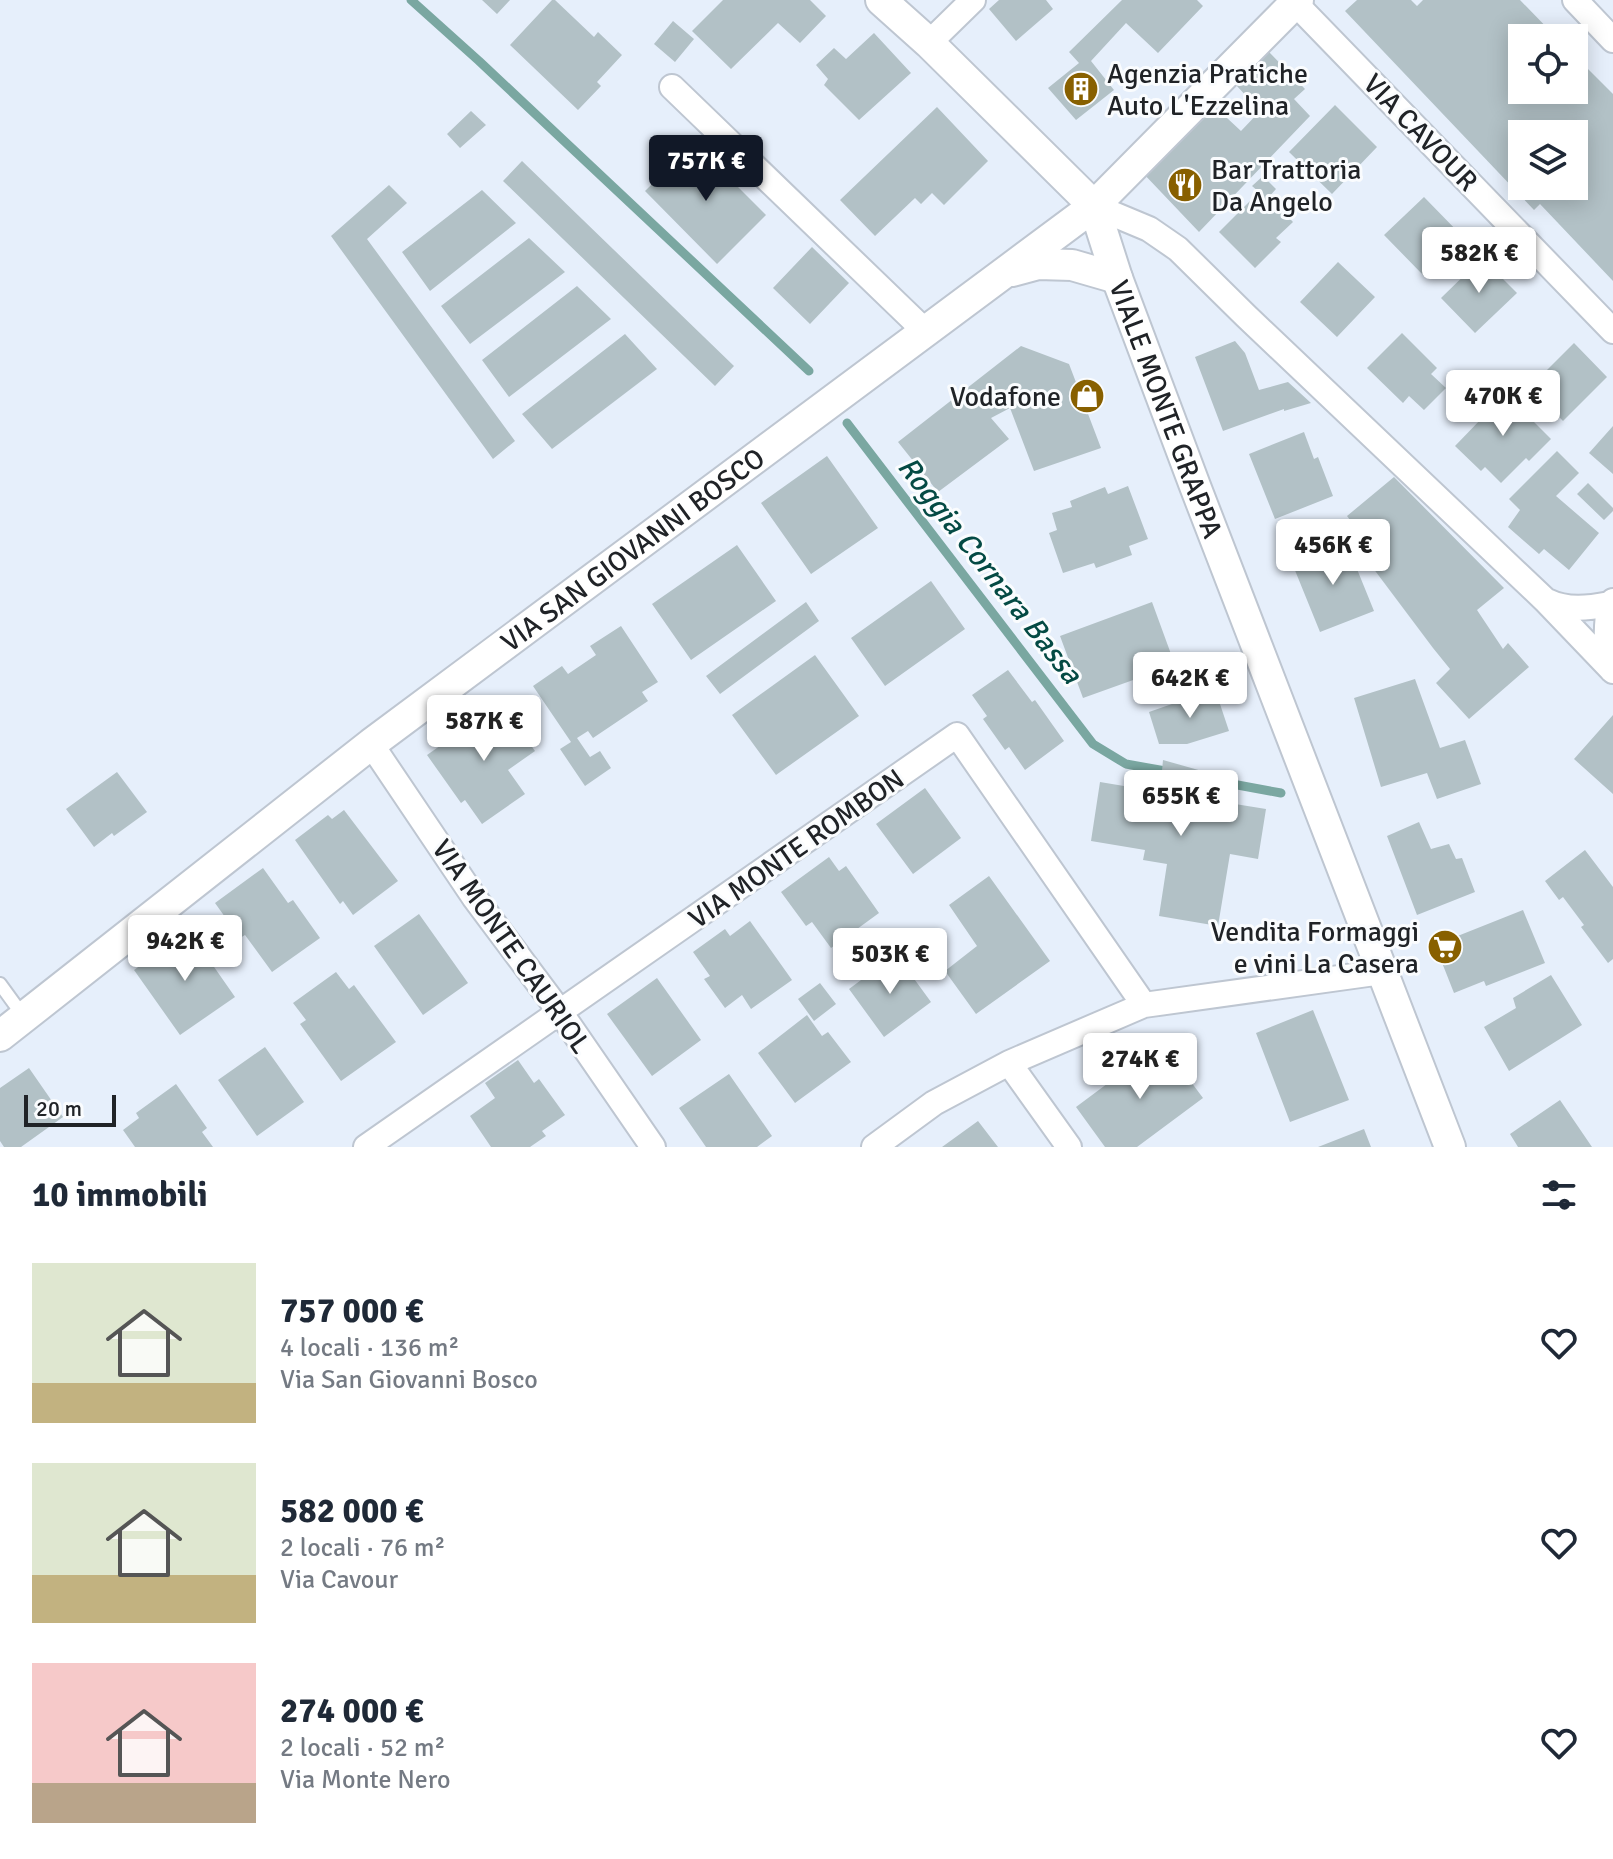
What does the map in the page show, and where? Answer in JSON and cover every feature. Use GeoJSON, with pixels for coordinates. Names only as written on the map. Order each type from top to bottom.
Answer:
{"type":"FeatureCollection","features":[{"type":"Feature","properties":{"kind":"street"},"geometry":{"type":"LineString","coordinates":[[881,0],[929,43],[1094,206],[1149,229],[1178,249],[1545,600],[1613,670]]}},
{"type":"Feature","properties":{"kind":"street"},"geometry":{"type":"LineString","coordinates":[[929,43],[973,0]]}},
{"type":"Feature","properties":{"kind":"street"},"geometry":{"type":"LineString","coordinates":[[1575,0],[1613,40]]}},
{"type":"Feature","properties":{"kind":"street","name":"VIA SAN GIOVANNI BOSCO"},"geometry":{"type":"LineString","coordinates":[[0,1036],[371,744],[1094,206],[1297,2]]}},
{"type":"Feature","properties":{"kind":"street","name":"VIA CAVOUR"},"geometry":{"type":"LineString","coordinates":[[1297,2],[1613,331]]}},
{"type":"Feature","properties":{"kind":"street"},"geometry":{"type":"LineString","coordinates":[[672,87],[926,332]]}},
{"type":"Feature","properties":{"kind":"street","name":"VIALE MONTE GRAPPA"},"geometry":{"type":"LineString","coordinates":[[1094,206],[1117,278],[1195,486],[1450,1147]]}},
{"type":"Feature","properties":{"kind":"street","name":"VIA SAN GIOVANNI BOSCO"},"geometry":{"type":"LineString","coordinates":[[1006,272],[1038,264],[1072,265],[1117,278]]}},
{"type":"Feature","properties":{"kind":"street"},"geometry":{"type":"LineString","coordinates":[[1545,600],[1573,608],[1612,603],[1605,634],[1613,670]]}},
{"type":"Feature","properties":{"kind":"street","name":"VIA MONTE ROMBON"},"geometry":{"type":"LineString","coordinates":[[366,1147],[957,735],[1144,1005]]}},
{"type":"Feature","properties":{"kind":"street","name":"VIA MONTE CAURIOL"},"geometry":{"type":"LineString","coordinates":[[371,744],[474,897],[560,1012],[653,1147]]}},
{"type":"Feature","properties":{"kind":"street"},"geometry":{"type":"LineString","coordinates":[[874,1147],[934,1103],[1009,1063],[1144,1005],[1382,972]]}},
{"type":"Feature","properties":{"kind":"street"},"geometry":{"type":"LineString","coordinates":[[1009,1063],[1069,1147]]}},
{"type":"Feature","properties":{"kind":"lane"},"geometry":{"type":"LineString","coordinates":[[0,984],[24,1017]]}},
{"type":"Feature","properties":{"kind":"building"},"geometry":{"type":"Polygon","coordinates":[[[482,0],[510,0],[497,14],[482,0]]]}},
{"type":"Feature","properties":{"kind":"building"},"geometry":{"type":"Polygon","coordinates":[[[552,0],[594,37],[598,32],[622,55],[597,82],[601,86],[578,110],[510,45],[552,0]]]}},
{"type":"Feature","properties":{"kind":"building"},"geometry":{"type":"Polygon","coordinates":[[[723,0],[810,0],[826,16],[800,43],[778,23],[731,69],[692,31],[723,0]]]}},
{"type":"Feature","properties":{"kind":"building"},"geometry":{"type":"Polygon","coordinates":[[[999,0],[1046,0],[1053,9],[1016,41],[989,9],[999,0]]]}},
{"type":"Feature","properties":{"kind":"building"},"geometry":{"type":"Polygon","coordinates":[[[1122,0],[1197,0],[1203,6],[1158,53],[1126,23],[1091,61],[1114,90],[1076,120],[1048,88],[1079,63],[1069,52],[1122,0]]]}},
{"type":"Feature","properties":{"kind":"building"},"geometry":{"type":"Polygon","coordinates":[[[1357,0],[1411,0],[1417,6],[1423,0],[1520,0],[1543,24],[1508,24],[1508,104],[1588,104],[1588,69],[1613,94],[1613,281],[1540,204],[1534,210],[1525,200],[1588,200],[1588,120],[1508,120],[1508,183],[1345,11],[1357,0]]]}},
{"type":"Feature","properties":{"kind":"building"},"geometry":{"type":"Polygon","coordinates":[[[673,21],[694,39],[675,62],[654,44],[673,21]]]}},
{"type":"Feature","properties":{"kind":"building"},"geometry":{"type":"Polygon","coordinates":[[[874,33],[911,73],[859,120],[824,85],[828,79],[816,65],[834,48],[846,59],[874,33]]]}},
{"type":"Feature","properties":{"kind":"building"},"geometry":{"type":"Polygon","coordinates":[[[1269,52],[1305,89],[1294,99],[1310,116],[1199,232],[1141,171],[1213,105],[1241,131],[1260,111],[1236,85],[1269,52]]]}},
{"type":"Feature","properties":{"kind":"building"},"geometry":{"type":"Polygon","coordinates":[[[1335,105],[1377,147],[1332,194],[1289,152],[1335,105]]]}},
{"type":"Feature","properties":{"kind":"building"},"geometry":{"type":"Polygon","coordinates":[[[937,107],[988,161],[944,205],[932,193],[921,204],[915,198],[875,236],[840,200],[937,107]]]}},
{"type":"Feature","properties":{"kind":"building"},"geometry":{"type":"Polygon","coordinates":[[[471,111],[486,125],[460,148],[447,134],[471,111]]]}},
{"type":"Feature","properties":{"kind":"building"},"geometry":{"type":"Polygon","coordinates":[[[694,143],[766,215],[717,264],[645,191],[694,143]]]}},
{"type":"Feature","properties":{"kind":"building"},"geometry":{"type":"Polygon","coordinates":[[[522,161],[734,366],[715,386],[503,181],[522,161]]]}},
{"type":"Feature","properties":{"kind":"building"},"geometry":{"type":"Polygon","coordinates":[[[1263,176],[1276,189],[1269,197],[1293,222],[1276,238],[1281,242],[1255,268],[1219,232],[1259,192],[1252,186],[1263,176]]]}},
{"type":"Feature","properties":{"kind":"building"},"geometry":{"type":"Polygon","coordinates":[[[389,185],[407,203],[367,239],[515,441],[493,459],[331,236],[389,185]]]}},
{"type":"Feature","properties":{"kind":"building"},"geometry":{"type":"Polygon","coordinates":[[[482,190],[516,223],[430,291],[402,252],[482,190]]]}},
{"type":"Feature","properties":{"kind":"building"},"geometry":{"type":"Polygon","coordinates":[[[1424,197],[1464,238],[1424,276],[1384,235],[1424,197]]]}},
{"type":"Feature","properties":{"kind":"building"},"geometry":{"type":"Polygon","coordinates":[[[529,238],[565,272],[470,344],[441,306],[529,238]]]}},
{"type":"Feature","properties":{"kind":"building"},"geometry":{"type":"Polygon","coordinates":[[[812,247],[849,283],[810,324],[773,288],[812,247]]]}},
{"type":"Feature","properties":{"kind":"building"},"geometry":{"type":"Polygon","coordinates":[[[1482,258],[1517,293],[1475,333],[1441,298],[1482,258]]]}},
{"type":"Feature","properties":{"kind":"building"},"geometry":{"type":"Polygon","coordinates":[[[1338,262],[1375,297],[1337,337],[1300,302],[1338,262]]]}},
{"type":"Feature","properties":{"kind":"building"},"geometry":{"type":"Polygon","coordinates":[[[577,286],[611,319],[509,397],[482,360],[577,286]]]}},
{"type":"Feature","properties":{"kind":"building"},"geometry":{"type":"Polygon","coordinates":[[[1402,333],[1437,368],[1431,374],[1446,388],[1424,410],[1409,396],[1403,403],[1367,368],[1402,333]]]}},
{"type":"Feature","properties":{"kind":"building"},"geometry":{"type":"Polygon","coordinates":[[[625,334],[657,369],[552,449],[522,414],[625,334]]]}},
{"type":"Feature","properties":{"kind":"building"},"geometry":{"type":"Polygon","coordinates":[[[1235,341],[1245,353],[1259,390],[1288,382],[1311,403],[1284,409],[1223,431],[1195,357],[1235,341]]]}},
{"type":"Feature","properties":{"kind":"building"},"geometry":{"type":"Polygon","coordinates":[[[1574,343],[1607,377],[1563,421],[1530,387],[1574,343]]]}},
{"type":"Feature","properties":{"kind":"building"},"geometry":{"type":"Polygon","coordinates":[[[1021,346],[1069,364],[1101,448],[1034,471],[1010,408],[991,418],[1009,439],[938,492],[898,442],[1021,346]]]}},
{"type":"Feature","properties":{"kind":"building"},"geometry":{"type":"Polygon","coordinates":[[[1502,390],[1551,439],[1501,483],[1485,467],[1481,471],[1455,446],[1483,417],[1479,413],[1502,390]]]}},
{"type":"Feature","properties":{"kind":"building"},"geometry":{"type":"Polygon","coordinates":[[[1613,426],[1613,474],[1589,453],[1613,426]]]}},
{"type":"Feature","properties":{"kind":"building"},"geometry":{"type":"Polygon","coordinates":[[[1304,432],[1314,459],[1318,457],[1333,496],[1275,519],[1249,454],[1304,432]]]}},
{"type":"Feature","properties":{"kind":"building"},"geometry":{"type":"Polygon","coordinates":[[[1557,451],[1579,473],[1556,496],[1599,533],[1569,570],[1544,549],[1539,554],[1508,527],[1520,510],[1509,499],[1557,451]]]}},
{"type":"Feature","properties":{"kind":"building"},"geometry":{"type":"Polygon","coordinates":[[[827,456],[878,528],[811,574],[761,503],[827,456]]]}},
{"type":"Feature","properties":{"kind":"building"},"geometry":{"type":"Polygon","coordinates":[[[1394,477],[1504,588],[1477,610],[1503,649],[1508,643],[1529,667],[1469,719],[1436,683],[1450,669],[1367,560],[1375,553],[1347,516],[1394,477]]]}},
{"type":"Feature","properties":{"kind":"building"},"geometry":{"type":"Polygon","coordinates":[[[1588,483],[1613,508],[1604,520],[1577,494],[1588,483]]]}},
{"type":"Feature","properties":{"kind":"building"},"geometry":{"type":"Polygon","coordinates":[[[1128,486],[1148,539],[1129,546],[1132,555],[1096,568],[1094,563],[1063,573],[1049,533],[1057,530],[1052,513],[1072,507],[1070,501],[1105,487],[1108,494],[1128,486]]]}},
{"type":"Feature","properties":{"kind":"building"},"geometry":{"type":"Polygon","coordinates":[[[1346,542],[1374,611],[1320,632],[1292,563],[1346,542]]]}},
{"type":"Feature","properties":{"kind":"building"},"geometry":{"type":"Polygon","coordinates":[[[737,545],[776,601],[691,660],[652,604],[737,545]]]}},
{"type":"Feature","properties":{"kind":"building"},"geometry":{"type":"Polygon","coordinates":[[[931,581],[965,629],[885,686],[851,638],[931,581]]]}},
{"type":"Feature","properties":{"kind":"building"},"geometry":{"type":"Polygon","coordinates":[[[806,602],[819,621],[720,694],[706,676],[806,602]]]}},
{"type":"Feature","properties":{"kind":"building"},"geometry":{"type":"Polygon","coordinates":[[[1152,602],[1175,665],[1083,698],[1060,636],[1152,602]]]}},
{"type":"Feature","properties":{"kind":"building"},"geometry":{"type":"Polygon","coordinates":[[[621,626],[658,682],[642,692],[648,701],[593,738],[588,731],[577,738],[590,757],[600,751],[611,768],[585,786],[560,749],[571,742],[533,686],[562,666],[568,674],[596,655],[590,646],[621,626]]]}},
{"type":"Feature","properties":{"kind":"building"},"geometry":{"type":"Polygon","coordinates":[[[815,655],[859,716],[776,775],[732,715],[815,655]]]}},
{"type":"Feature","properties":{"kind":"building"},"geometry":{"type":"Polygon","coordinates":[[[1008,670],[1032,702],[1035,700],[1064,741],[1025,770],[1009,747],[1005,750],[983,719],[987,716],[972,695],[1008,670]]]}},
{"type":"Feature","properties":{"kind":"building"},"geometry":{"type":"Polygon","coordinates":[[[1415,679],[1440,748],[1465,740],[1481,784],[1437,799],[1427,773],[1381,787],[1354,698],[1415,679]]]}},
{"type":"Feature","properties":{"kind":"building"},"geometry":{"type":"Polygon","coordinates":[[[1215,689],[1229,731],[1187,744],[1159,744],[1149,712],[1215,689]]]}},
{"type":"Feature","properties":{"kind":"building"},"geometry":{"type":"Polygon","coordinates":[[[501,703],[535,751],[508,770],[525,794],[482,824],[465,800],[461,803],[427,755],[501,703]]]}},
{"type":"Feature","properties":{"kind":"building"},"geometry":{"type":"Polygon","coordinates":[[[1613,715],[1613,794],[1574,759],[1613,715]]]}},
{"type":"Feature","properties":{"kind":"building"},"geometry":{"type":"Polygon","coordinates":[[[1163,760],[1202,771],[1198,798],[1266,809],[1258,859],[1230,854],[1218,926],[1159,916],[1167,864],[1143,860],[1145,850],[1091,841],[1100,782],[1160,792],[1163,760]]]}},
{"type":"Feature","properties":{"kind":"building"},"geometry":{"type":"Polygon","coordinates":[[[117,772],[147,812],[94,847],[66,809],[117,772]]]}},
{"type":"Feature","properties":{"kind":"building"},"geometry":{"type":"Polygon","coordinates":[[[925,788],[961,838],[913,874],[876,824],[925,788]]]}},
{"type":"Feature","properties":{"kind":"building"},"geometry":{"type":"Polygon","coordinates":[[[344,810],[398,881],[353,915],[343,901],[340,904],[295,840],[328,815],[332,819],[344,810]]]}},
{"type":"Feature","properties":{"kind":"building"},"geometry":{"type":"Polygon","coordinates":[[[1419,822],[1431,849],[1449,844],[1456,859],[1462,858],[1475,892],[1417,915],[1387,836],[1419,822]]]}},
{"type":"Feature","properties":{"kind":"building"},"geometry":{"type":"Polygon","coordinates":[[[1585,850],[1613,887],[1613,959],[1608,963],[1563,897],[1559,900],[1545,881],[1585,850]]]}},
{"type":"Feature","properties":{"kind":"building"},"geometry":{"type":"Polygon","coordinates":[[[829,857],[839,871],[846,866],[879,913],[831,948],[812,922],[806,926],[781,892],[829,857]]]}},
{"type":"Feature","properties":{"kind":"building"},"geometry":{"type":"Polygon","coordinates":[[[263,868],[288,903],[293,900],[320,938],[272,972],[245,935],[240,938],[215,903],[263,868]]]}},
{"type":"Feature","properties":{"kind":"building"},"geometry":{"type":"Polygon","coordinates":[[[989,876],[1050,961],[976,1014],[945,971],[977,946],[949,905],[989,876]]]}},
{"type":"Feature","properties":{"kind":"building"},"geometry":{"type":"Polygon","coordinates":[[[1523,910],[1545,963],[1486,986],[1484,981],[1454,993],[1435,945],[1523,910]]]}},
{"type":"Feature","properties":{"kind":"building"},"geometry":{"type":"Polygon","coordinates":[[[419,914],[468,983],[423,1015],[374,946],[419,914]]]}},
{"type":"Feature","properties":{"kind":"building"},"geometry":{"type":"Polygon","coordinates":[[[750,921],[792,980],[751,1009],[742,995],[725,1008],[704,979],[710,976],[693,952],[725,929],[730,936],[750,921]]]}},
{"type":"Feature","properties":{"kind":"building"},"geometry":{"type":"Polygon","coordinates":[[[189,931],[235,997],[180,1035],[134,970],[189,931]]]}},
{"type":"Feature","properties":{"kind":"building"},"geometry":{"type":"Polygon","coordinates":[[[896,954],[931,1002],[884,1037],[849,989],[896,954]]]}},
{"type":"Feature","properties":{"kind":"building"},"geometry":{"type":"Polygon","coordinates":[[[336,972],[349,989],[354,985],[396,1042],[341,1081],[300,1024],[306,1020],[293,1003],[336,972]]]}},
{"type":"Feature","properties":{"kind":"building"},"geometry":{"type":"Polygon","coordinates":[[[1551,975],[1582,1025],[1509,1071],[1484,1027],[1516,1008],[1513,998],[1551,975]]]}},
{"type":"Feature","properties":{"kind":"building"},"geometry":{"type":"Polygon","coordinates":[[[657,978],[701,1040],[652,1076],[607,1014],[657,978]]]}},
{"type":"Feature","properties":{"kind":"building"},"geometry":{"type":"Polygon","coordinates":[[[820,983],[836,1004],[814,1021],[798,999],[820,983]]]}},
{"type":"Feature","properties":{"kind":"building"},"geometry":{"type":"Polygon","coordinates":[[[1313,1010],[1349,1100],[1290,1122],[1256,1033],[1313,1010]]]}},
{"type":"Feature","properties":{"kind":"building"},"geometry":{"type":"Polygon","coordinates":[[[807,1015],[822,1036],[828,1032],[851,1062],[795,1103],[758,1053],[807,1015]]]}},
{"type":"Feature","properties":{"kind":"building"},"geometry":{"type":"Polygon","coordinates":[[[1162,1043],[1203,1098],[1137,1147],[1105,1147],[1076,1107],[1162,1043]]]}},
{"type":"Feature","properties":{"kind":"building"},"geometry":{"type":"Polygon","coordinates":[[[265,1047],[304,1102],[257,1136],[218,1080],[265,1047]]]}},
{"type":"Feature","properties":{"kind":"building"},"geometry":{"type":"Polygon","coordinates":[[[518,1060],[534,1083],[539,1079],[565,1115],[542,1131],[546,1136],[530,1147],[491,1147],[470,1116],[495,1098],[485,1083],[518,1060]]]}},
{"type":"Feature","properties":{"kind":"building"},"geometry":{"type":"Polygon","coordinates":[[[29,1068],[63,1117],[21,1147],[4,1147],[0,1141],[0,1088],[29,1068]]]}},
{"type":"Feature","properties":{"kind":"building"},"geometry":{"type":"Polygon","coordinates":[[[729,1074],[772,1136],[757,1147],[706,1147],[679,1108],[729,1074]]]}},
{"type":"Feature","properties":{"kind":"building"},"geometry":{"type":"Polygon","coordinates":[[[176,1084],[207,1128],[202,1132],[213,1147],[135,1147],[123,1130],[139,1118],[136,1113],[176,1084]]]}},
{"type":"Feature","properties":{"kind":"building"},"geometry":{"type":"Polygon","coordinates":[[[1560,1100],[1592,1147],[1518,1147],[1510,1134],[1560,1100]]]}},
{"type":"Feature","properties":{"kind":"building"},"geometry":{"type":"Polygon","coordinates":[[[978,1121],[998,1147],[942,1147],[978,1121]]]}},
{"type":"Feature","properties":{"kind":"building"},"geometry":{"type":"Polygon","coordinates":[[[1364,1129],[1371,1147],[1318,1147],[1364,1129]]]}},
{"type":"Feature","properties":{"kind":"waterway","name":"Roggia Cornara Bassa"},"geometry":{"type":"LineString","coordinates":[[411,0],[809,371]]}},
{"type":"Feature","properties":{"kind":"waterway","name":"Roggia Cornara Bassa"},"geometry":{"type":"LineString","coordinates":[[847,423],[1093,744],[1126,764],[1171,772]]}},
{"type":"Feature","properties":{"kind":"waterway","name":"Roggia Cornara Bassa"},"geometry":{"type":"LineString","coordinates":[[1189,776],[1281,793]]}},
{"type":"Feature","properties":{"kind":"place","name":"Agenzia Pratiche Auto L'Ezzelina"},"geometry":{"type":"Point","coordinates":[1081,89]}},
{"type":"Feature","properties":{"kind":"place","name":"Bar Trattoria Da Angelo"},"geometry":{"type":"Point","coordinates":[1185,185]}},
{"type":"Feature","properties":{"kind":"place","name":"Vodafone"},"geometry":{"type":"Point","coordinates":[1087,396]}},
{"type":"Feature","properties":{"kind":"place","name":"Vendita Formaggi e vini La Casera"},"geometry":{"type":"Point","coordinates":[1445,947]}}]}
